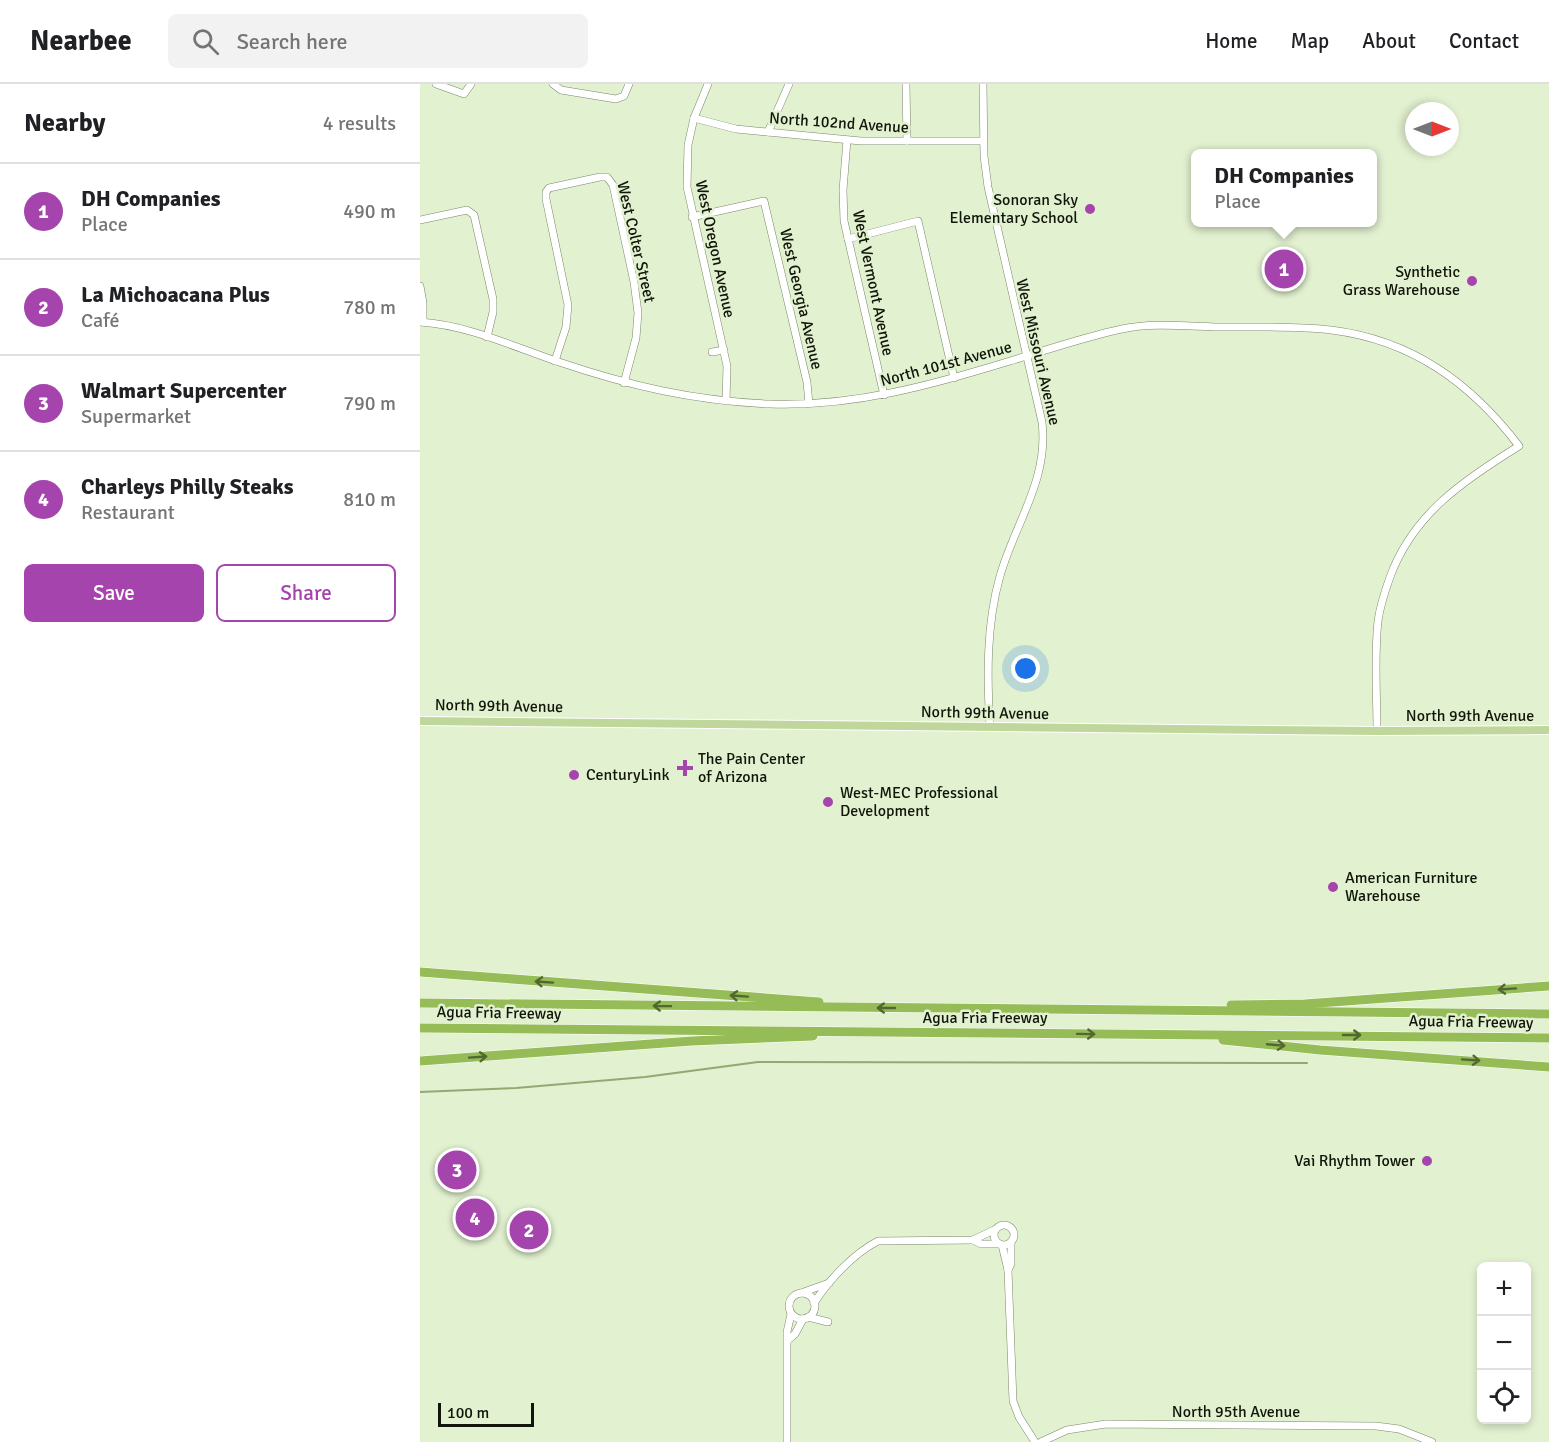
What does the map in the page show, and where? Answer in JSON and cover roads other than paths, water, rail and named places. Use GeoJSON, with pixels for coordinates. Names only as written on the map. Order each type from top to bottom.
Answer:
{"type":"FeatureCollection","features":[{"type":"Feature","properties":{"kind":"highway"},"geometry":{"type":"LineString","coordinates":[[420,972],[803,1000],[860,1008]]}},
{"type":"Feature","properties":{"kind":"highway"},"geometry":{"type":"LineString","coordinates":[[1176,1010],[1549,987]]}},
{"type":"Feature","properties":{"kind":"highway","name":"Agua Fria Freeway"},"geometry":{"type":"LineString","coordinates":[[420,1003],[1549,1014]]}},
{"type":"Feature","properties":{"kind":"highway","name":"Agua Fria Freeway"},"geometry":{"type":"LineString","coordinates":[[420,1028],[1549,1038]]}},
{"type":"Feature","properties":{"kind":"highway"},"geometry":{"type":"LineString","coordinates":[[420,1061],[599,1047],[805,1037],[859,1032]]}},
{"type":"Feature","properties":{"kind":"highway"},"geometry":{"type":"LineString","coordinates":[[1176,1035],[1320,1050],[1549,1067]]}},
{"type":"Feature","properties":{"kind":"main road","name":"North 99th Avenue"},"geometry":{"type":"LineString","coordinates":[[420,721],[990,728],[1549,730]]}},
{"type":"Feature","properties":{"kind":"street"},"geometry":{"type":"LineString","coordinates":[[436,84],[464,94],[471,84]]}},
{"type":"Feature","properties":{"kind":"street"},"geometry":{"type":"LineString","coordinates":[[554,85],[561,90],[621,98],[629,84]]}},
{"type":"Feature","properties":{"kind":"street","name":"West Oregon Avenue"},"geometry":{"type":"LineString","coordinates":[[708,84],[694,118],[686,158],[687,187],[724,350],[728,373],[726,401]]}},
{"type":"Feature","properties":{"kind":"street"},"geometry":{"type":"LineString","coordinates":[[768,132],[789,84]]}},
{"type":"Feature","properties":{"kind":"street"},"geometry":{"type":"LineString","coordinates":[[906,84],[907,141]]}},
{"type":"Feature","properties":{"kind":"street","name":"West Missouri Avenue"},"geometry":{"type":"LineString","coordinates":[[983,84],[983,141],[991,202],[1042,422],[1042,463],[1010,546],[995,601],[989,651],[990,728]]}},
{"type":"Feature","properties":{"kind":"street","name":"North 102nd Avenue"},"geometry":{"type":"LineString","coordinates":[[694,118],[722,126],[847,140],[983,141]]}},
{"type":"Feature","properties":{"kind":"street","name":"West Vermont Avenue"},"geometry":{"type":"LineString","coordinates":[[847,140],[843,205],[848,239],[884,395]]}},
{"type":"Feature","properties":{"kind":"street","name":"West Colter Street"},"geometry":{"type":"LineString","coordinates":[[555,361],[567,327],[568,305],[546,192],[549,188],[608,177],[613,185],[638,303],[638,329],[624,383]]}},
{"type":"Feature","properties":{"kind":"street","name":"West Georgia Avenue"},"geometry":{"type":"LineString","coordinates":[[692,217],[764,201],[807,382],[809,404]]}},
{"type":"Feature","properties":{"kind":"street"},"geometry":{"type":"LineString","coordinates":[[420,220],[463,211],[471,211],[476,218],[493,298],[492,319],[487,337]]}},
{"type":"Feature","properties":{"kind":"street"},"geometry":{"type":"LineString","coordinates":[[848,239],[918,221],[954,378]]}},
{"type":"Feature","properties":{"kind":"street"},"geometry":{"type":"LineString","coordinates":[[420,286],[423,303],[421,322]]}},
{"type":"Feature","properties":{"kind":"street","name":"North 101st Avenue"},"geometry":{"type":"LineString","coordinates":[[421,322],[444,325],[487,337],[624,383],[673,394],[774,404],[809,404],[884,395],[954,378],[1130,327],[1294,328],[1355,334],[1401,348],[1438,368],[1474,395],[1488,408],[1519,446],[1476,473],[1438,503],[1414,531],[1396,561],[1378,619],[1377,731]]}},
{"type":"Feature","properties":{"kind":"street"},"geometry":{"type":"LineString","coordinates":[[712,352],[724,350]]}},
{"type":"Feature","properties":{"kind":"street"},"geometry":{"type":"LineString","coordinates":[[788,1340],[795,1334],[829,1283],[867,1247],[878,1241],[973,1240],[1001,1225],[1010,1227],[1014,1234],[1011,1242],[1011,1264],[1008,1270]]}},
{"type":"Feature","properties":{"kind":"street"},"geometry":{"type":"LineString","coordinates":[[994,1230],[994,1237],[1000,1244],[1008,1270],[1013,1401],[1019,1417],[1035,1442]]}},
{"type":"Feature","properties":{"kind":"street"},"geometry":{"type":"LineString","coordinates":[[973,1240],[981,1244],[1011,1242]]}},
{"type":"Feature","properties":{"kind":"street"},"geometry":{"type":"LineString","coordinates":[[787,1442],[787,1332],[791,1314],[789,1306],[791,1298],[829,1283]]}},
{"type":"Feature","properties":{"kind":"street"},"geometry":{"type":"LineString","coordinates":[[791,1314],[795,1317],[828,1322],[814,1306],[809,1295],[801,1293]]}},
{"type":"Feature","properties":{"kind":"street","name":"North 95th Avenue"},"geometry":{"type":"LineString","coordinates":[[1041,1442],[1067,1430],[1106,1424],[1376,1426],[1399,1430],[1432,1442]]}},
{"type":"Feature","properties":{"kind":"waterway"},"geometry":{"type":"LineString","coordinates":[[420,1092],[516,1088],[645,1077],[758,1062],[1307,1063]]}},
{"type":"Feature","properties":{"kind":"place","name":"Sonoran Sky Elementary School"},"geometry":{"type":"Point","coordinates":[1090,209]}},
{"type":"Feature","properties":{"kind":"place","name":"DH Companies"},"geometry":{"type":"Point","coordinates":[1284,269]}},
{"type":"Feature","properties":{"kind":"place","name":"Synthetic Grass Warehouse"},"geometry":{"type":"Point","coordinates":[1472,281]}},
{"type":"Feature","properties":{"kind":"place","name":"The Pain Center of Arizona"},"geometry":{"type":"Point","coordinates":[685,768]}},
{"type":"Feature","properties":{"kind":"place","name":"CenturyLink"},"geometry":{"type":"Point","coordinates":[574,775]}},
{"type":"Feature","properties":{"kind":"place","name":"West-MEC Professional Development"},"geometry":{"type":"Point","coordinates":[828,802]}},
{"type":"Feature","properties":{"kind":"place","name":"American Furniture Warehouse"},"geometry":{"type":"Point","coordinates":[1333,887]}},
{"type":"Feature","properties":{"kind":"place","name":"Vai Rhythm Tower"},"geometry":{"type":"Point","coordinates":[1427,1161]}},
{"type":"Feature","properties":{"kind":"place","name":"Walmart Supercenter"},"geometry":{"type":"Point","coordinates":[457,1170]}},
{"type":"Feature","properties":{"kind":"place","name":"Charleys Philly Steaks"},"geometry":{"type":"Point","coordinates":[475,1218]}},
{"type":"Feature","properties":{"kind":"place","name":"La Michoacana Plus"},"geometry":{"type":"Point","coordinates":[529,1230]}}]}
